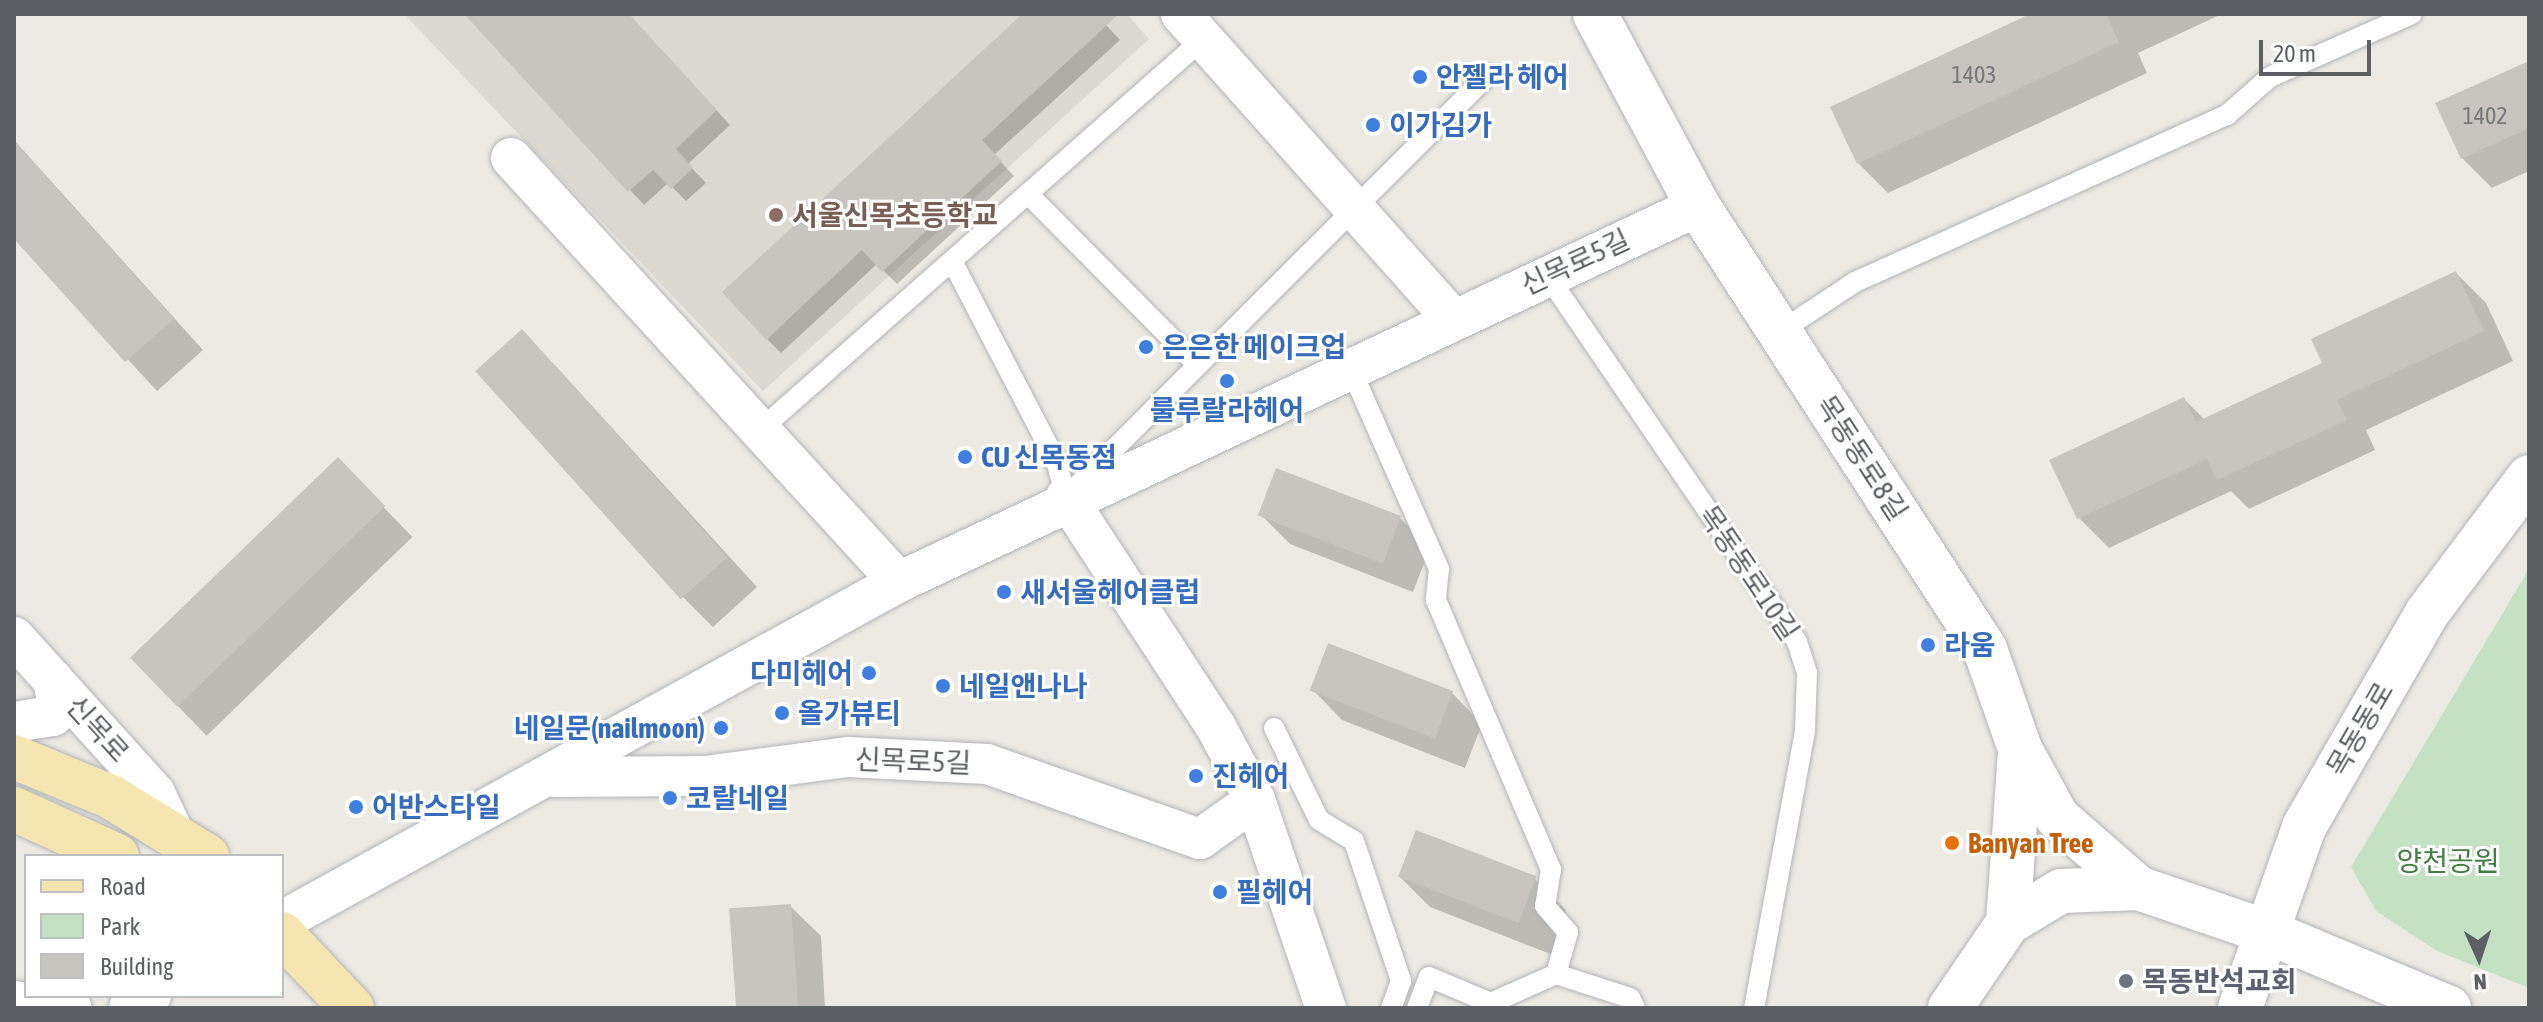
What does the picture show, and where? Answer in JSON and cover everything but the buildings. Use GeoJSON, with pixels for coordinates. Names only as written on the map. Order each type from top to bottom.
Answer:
{"type":"FeatureCollection","features":[{"type":"Feature","properties":{"kind":"main road","name":"신목로"},"geometry":{"type":"LineString","coordinates":[[14,757],[171,828],[204,854]]}},
{"type":"Feature","properties":{"kind":"main road"},"geometry":{"type":"LineString","coordinates":[[14,809],[113,854]]}},
{"type":"Feature","properties":{"kind":"main road"},"geometry":{"type":"LineString","coordinates":[[284,936],[352,1008]]}},
{"type":"Feature","properties":{"kind":"street","name":"목동동로8길"},"geometry":{"type":"LineString","coordinates":[[1595,14],[1698,206],[1985,649],[2020,749],[2057,817],[2138,888]]}},
{"type":"Feature","properties":{"kind":"street"},"geometry":{"type":"LineString","coordinates":[[1192,26],[1453,319]]}},
{"type":"Feature","properties":{"kind":"street"},"geometry":{"type":"LineString","coordinates":[[511,158],[899,582]]}},
{"type":"Feature","properties":{"kind":"street","name":"신목로5길"},"geometry":{"type":"LineString","coordinates":[[284,920],[899,582],[1066,497],[1698,206]]}},
{"type":"Feature","properties":{"kind":"street","name":"목동동로"},"geometry":{"type":"LineString","coordinates":[[2240,1008],[2270,933],[2304,827],[2427,613],[2529,477]]}},
{"type":"Feature","properties":{"kind":"street"},"geometry":{"type":"LineString","coordinates":[[1066,497],[1216,727],[1255,800],[1326,1008]]}},
{"type":"Feature","properties":{"kind":"street","name":"신목로"},"geometry":{"type":"LineString","coordinates":[[14,637],[155,793],[171,828]]}},
{"type":"Feature","properties":{"kind":"street"},"geometry":{"type":"LineString","coordinates":[[14,722],[53,716],[59,710],[53,680]]}},
{"type":"Feature","properties":{"kind":"street"},"geometry":{"type":"LineString","coordinates":[[2008,923],[2019,842],[2020,749]]}},
{"type":"Feature","properties":{"kind":"street","name":"신목로5길"},"geometry":{"type":"LineString","coordinates":[[548,777],[705,776],[848,757],[987,764],[1200,839],[1255,800]]}},
{"type":"Feature","properties":{"kind":"street"},"geometry":{"type":"LineString","coordinates":[[1950,1008],[2008,923],[2061,891],[2138,888],[2270,933],[2449,1008]]}},
{"type":"Feature","properties":{"kind":"street"},"geometry":{"type":"LineString","coordinates":[[129,1008],[147,998]]}},
{"type":"Feature","properties":{"kind":"street"},"geometry":{"type":"LineString","coordinates":[[14,1001],[59,1003]]}},
{"type":"Feature","properties":{"kind":"lane"},"geometry":{"type":"LineString","coordinates":[[1781,331],[1855,282],[2227,115],[2270,77],[2412,14]]}},
{"type":"Feature","properties":{"kind":"lane"},"geometry":{"type":"LineString","coordinates":[[760,430],[1028,194],[1192,26]]}},
{"type":"Feature","properties":{"kind":"lane"},"geometry":{"type":"LineString","coordinates":[[1353,208],[1488,75]]}},
{"type":"Feature","properties":{"kind":"lane"},"geometry":{"type":"LineString","coordinates":[[1028,194],[1198,365]]}},
{"type":"Feature","properties":{"kind":"lane","name":"신목로5길"},"geometry":{"type":"LineString","coordinates":[[1066,497],[1353,208]]}},
{"type":"Feature","properties":{"kind":"lane"},"geometry":{"type":"LineString","coordinates":[[952,261],[1056,461],[1066,497]]}},
{"type":"Feature","properties":{"kind":"lane","name":"목동동로10길"},"geometry":{"type":"LineString","coordinates":[[1547,275],[1797,642],[1807,673],[1805,731],[1754,1008]]}},
{"type":"Feature","properties":{"kind":"lane"},"geometry":{"type":"LineString","coordinates":[[1350,367],[1439,569],[1436,600],[1551,869],[1545,906],[1568,932],[1556,974]]}},
{"type":"Feature","properties":{"kind":"lane"},"geometry":{"type":"LineString","coordinates":[[1274,728],[1319,820],[1354,841],[1401,981],[1391,1008]]}},
{"type":"Feature","properties":{"kind":"lane"},"geometry":{"type":"LineString","coordinates":[[1417,1008],[1429,977],[1491,1003],[1556,974],[1630,998],[1635,1008]]}},
{"type":"Feature","properties":{"kind":"shaded area","name":"서울신목초등학교"},"geometry":{"type":"Polygon","coordinates":[[[404,14],[1127,14],[1149,39],[763,391],[404,14]]]}},
{"type":"Feature","properties":{"kind":"green space","name":"양천공원"},"geometry":{"type":"Polygon","coordinates":[[[2529,569],[2529,988],[2437,951],[2376,911],[2351,867],[2529,569]]]}},
{"type":"Feature","properties":{"kind":"place","name":"안젤라 헤어"},"geometry":{"type":"Point","coordinates":[1420,77]}},
{"type":"Feature","properties":{"kind":"place","name":"이가김가"},"geometry":{"type":"Point","coordinates":[1373,125]}},
{"type":"Feature","properties":{"kind":"place","name":"서울신목초등학교"},"geometry":{"type":"Point","coordinates":[776,215]}},
{"type":"Feature","properties":{"kind":"place","name":"은은한 메이크업"},"geometry":{"type":"Point","coordinates":[1146,347]}},
{"type":"Feature","properties":{"kind":"place","name":"룰루랄라헤어"},"geometry":{"type":"Point","coordinates":[1227,381]}},
{"type":"Feature","properties":{"kind":"place","name":"CU 신목동점"},"geometry":{"type":"Point","coordinates":[965,457]}},
{"type":"Feature","properties":{"kind":"place","name":"새서울헤어클럽"},"geometry":{"type":"Point","coordinates":[1004,592]}},
{"type":"Feature","properties":{"kind":"place","name":"라움"},"geometry":{"type":"Point","coordinates":[1928,645]}},
{"type":"Feature","properties":{"kind":"place","name":"다미헤어"},"geometry":{"type":"Point","coordinates":[869,673]}},
{"type":"Feature","properties":{"kind":"place","name":"네일앤나나"},"geometry":{"type":"Point","coordinates":[943,686]}},
{"type":"Feature","properties":{"kind":"place","name":"올가뷰티"},"geometry":{"type":"Point","coordinates":[782,713]}},
{"type":"Feature","properties":{"kind":"place","name":"네일문(nailmoon)"},"geometry":{"type":"Point","coordinates":[721,728]}},
{"type":"Feature","properties":{"kind":"place","name":"진헤어"},"geometry":{"type":"Point","coordinates":[1196,776]}},
{"type":"Feature","properties":{"kind":"place","name":"코랄네일"},"geometry":{"type":"Point","coordinates":[670,798]}},
{"type":"Feature","properties":{"kind":"place","name":"어반스타일"},"geometry":{"type":"Point","coordinates":[356,807]}},
{"type":"Feature","properties":{"kind":"place","name":"Banyan Tree"},"geometry":{"type":"Point","coordinates":[1952,843]}},
{"type":"Feature","properties":{"kind":"place","name":"필헤어"},"geometry":{"type":"Point","coordinates":[1220,892]}},
{"type":"Feature","properties":{"kind":"place","name":"목동반석교회"},"geometry":{"type":"Point","coordinates":[2126,981]}}]}
